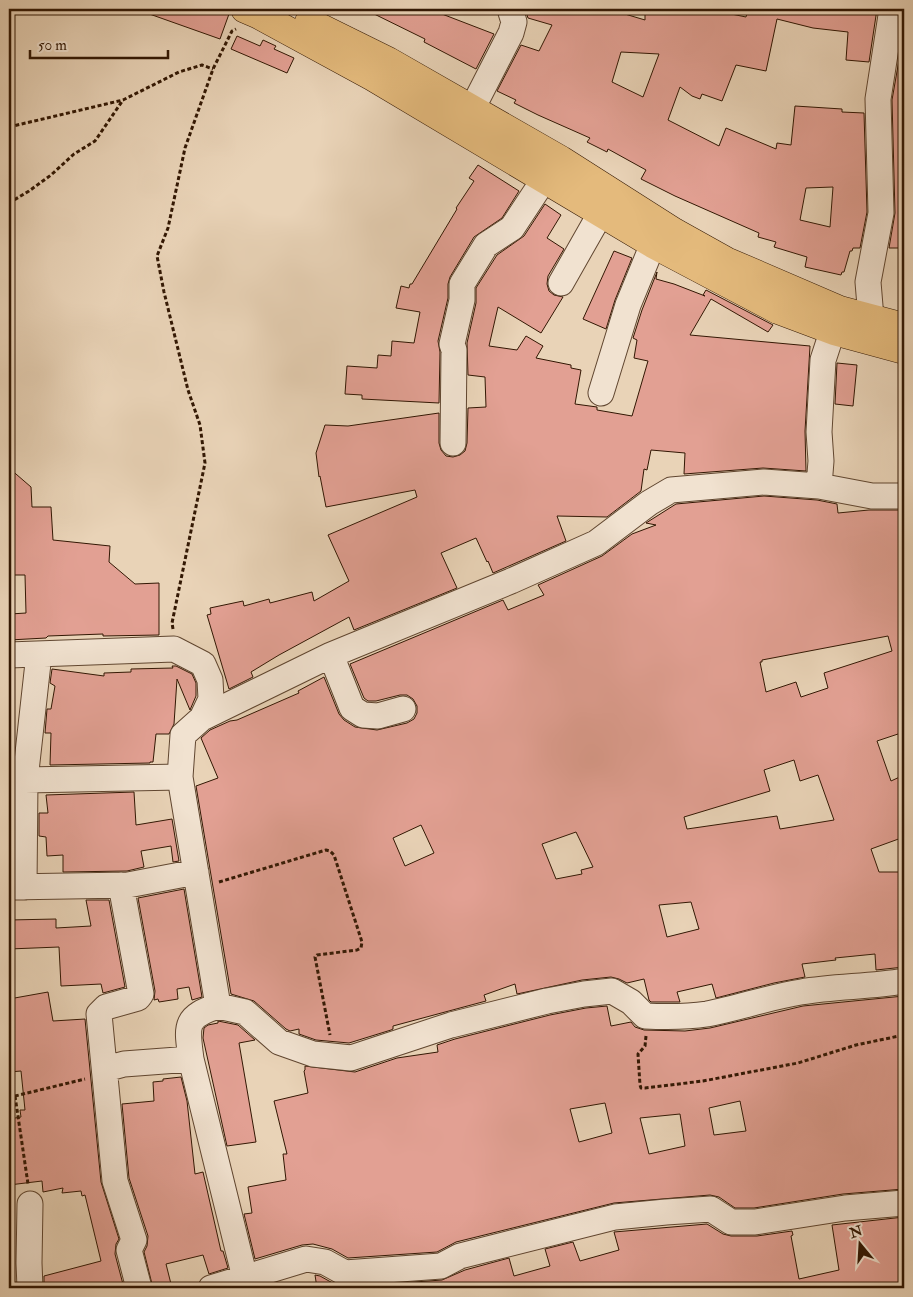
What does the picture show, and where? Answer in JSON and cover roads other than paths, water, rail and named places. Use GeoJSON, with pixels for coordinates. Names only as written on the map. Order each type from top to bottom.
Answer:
{"type":"FeatureCollection","features":[{"type":"Feature","properties":{"kind":"main road"},"geometry":{"type":"LineString","coordinates":[[263,10],[388,61],[561,160],[653,244],[778,310],[837,320],[870,318],[904,327]]}},
{"type":"Feature","properties":{"kind":"main road"},"geometry":{"type":"LineString","coordinates":[[263,10],[545,178],[607,202],[674,232],[837,320],[904,350]]}},
{"type":"Feature","properties":{"kind":"street"},"geometry":{"type":"LineString","coordinates":[[472,109],[510,33],[514,22],[510,9]]}},
{"type":"Feature","properties":{"kind":"street"},"geometry":{"type":"LineString","coordinates":[[870,318],[868,282],[881,214],[878,99],[892,9]]}},
{"type":"Feature","properties":{"kind":"street"},"geometry":{"type":"LineString","coordinates":[[453,443],[454,350],[452,344],[462,300],[462,284],[486,245],[512,228],[545,178]]}},
{"type":"Feature","properties":{"kind":"street"},"geometry":{"type":"LineString","coordinates":[[561,284],[607,202]]}},
{"type":"Feature","properties":{"kind":"street"},"geometry":{"type":"LineString","coordinates":[[601,393],[628,305],[653,244]]}},
{"type":"Feature","properties":{"kind":"street"},"geometry":{"type":"LineString","coordinates":[[818,486],[821,460],[819,432],[823,360],[837,320]]}},
{"type":"Feature","properties":{"kind":"street"},"geometry":{"type":"LineString","coordinates":[[218,1006],[180,777],[183,736],[202,718],[331,655],[511,582],[596,543],[649,503],[671,490],[764,482],[818,486],[872,496],[904,496]]}},
{"type":"Feature","properties":{"kind":"street"},"geometry":{"type":"LineString","coordinates":[[9,654],[174,649],[203,664],[210,680],[211,699],[202,718]]}},
{"type":"Feature","properties":{"kind":"street"},"geometry":{"type":"LineString","coordinates":[[39,654],[16,887],[128,885],[198,880]]}},
{"type":"Feature","properties":{"kind":"street"},"geometry":{"type":"LineString","coordinates":[[331,655],[352,708],[363,715],[378,716],[403,708]]}},
{"type":"Feature","properties":{"kind":"street"},"geometry":{"type":"LineString","coordinates":[[26,780],[180,777]]}},
{"type":"Feature","properties":{"kind":"street"},"geometry":{"type":"LineString","coordinates":[[121,885],[141,994],[138,998],[106,1008],[99,1014],[115,1181],[134,1240],[129,1250],[139,1288]]}},
{"type":"Feature","properties":{"kind":"street"},"geometry":{"type":"LineString","coordinates":[[245,1278],[191,1059],[188,1032],[191,1019],[204,1010],[218,1006],[245,1012],[279,1042],[313,1054],[351,1058],[451,1025],[547,1001],[584,994],[612,991],[631,1002],[645,1016],[668,1017],[705,1014],[799,992],[837,987],[876,986],[904,981]]}},
{"type":"Feature","properties":{"kind":"street"},"geometry":{"type":"LineString","coordinates":[[105,1075],[113,1067],[124,1064],[191,1059]]}},
{"type":"Feature","properties":{"kind":"street"},"geometry":{"type":"LineString","coordinates":[[211,1288],[306,1259],[325,1262],[345,1273],[427,1277],[441,1266],[460,1256],[614,1218],[711,1209],[731,1222],[755,1222],[845,1208],[904,1202]]}},
{"type":"Feature","properties":{"kind":"street"},"geometry":{"type":"LineString","coordinates":[[30,1204],[30,1288]]}}]}
